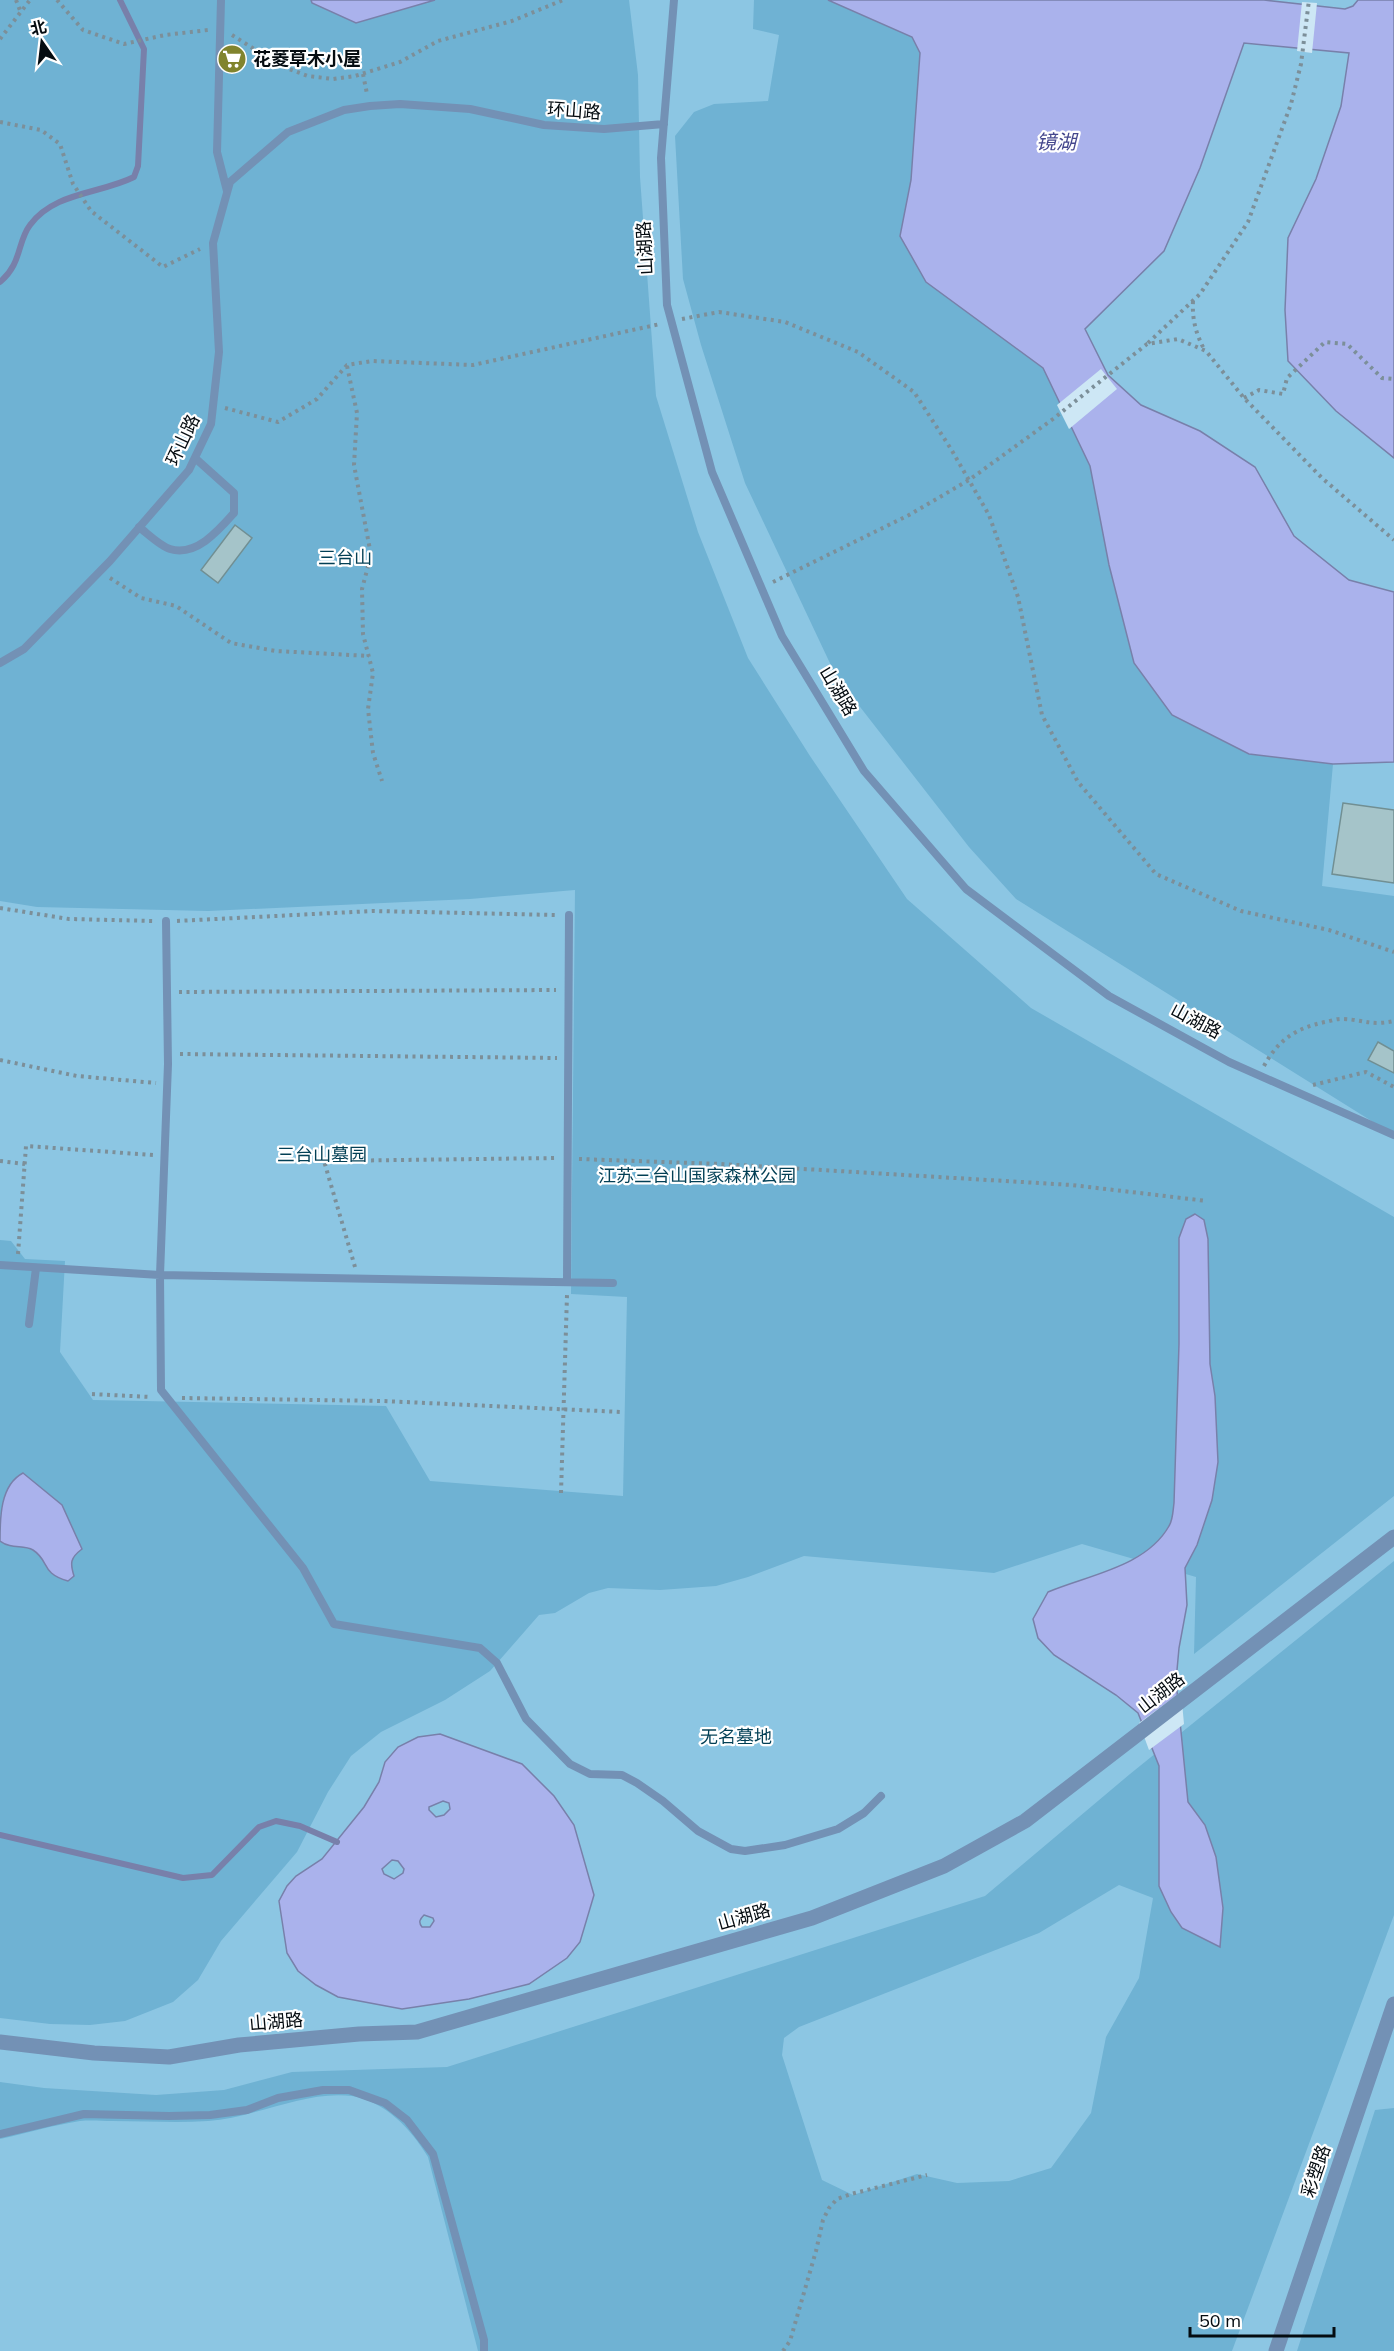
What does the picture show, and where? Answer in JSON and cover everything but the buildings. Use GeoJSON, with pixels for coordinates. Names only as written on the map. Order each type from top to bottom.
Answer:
{"type":"FeatureCollection","features":[{"type":"Feature","properties":{"kind":"street","name":"山湖路"},"geometry":{"type":"LineString","coordinates":[[0,2042],[94,2053],[169,2057],[239,2045],[358,2034],[417,2032],[812,1918],[944,1866],[1025,1821],[1394,1537]]}},
{"type":"Feature","properties":{"kind":"street","name":"彩塑路"},"geometry":{"type":"LineString","coordinates":[[1276,2351],[1394,2004]]}},
{"type":"Feature","properties":{"kind":"lane"},"geometry":{"type":"LineString","coordinates":[[221,0],[216,152],[228,192]]}},
{"type":"Feature","properties":{"kind":"lane","name":"山湖路"},"geometry":{"type":"LineString","coordinates":[[674,0],[661,169],[667,306],[712,472],[761,588],[782,636],[864,771],[966,889],[1109,996],[1229,1062],[1394,1135]]}},
{"type":"Feature","properties":{"kind":"lane","name":"环山路"},"geometry":{"type":"LineString","coordinates":[[0,663],[24,649],[99,572],[189,470],[211,424],[219,352],[213,243],[230,182],[288,132],[344,110],[400,104],[470,109],[544,125],[604,129],[664,124]]}},
{"type":"Feature","properties":{"kind":"lane"},"geometry":{"type":"LineString","coordinates":[[139,527],[171,549],[192,548],[213,535],[234,513],[234,493],[195,458]]}},
{"type":"Feature","properties":{"kind":"lane"},"geometry":{"type":"LineString","coordinates":[[567,1282],[569,915]]}},
{"type":"Feature","properties":{"kind":"lane"},"geometry":{"type":"LineString","coordinates":[[166,921],[168,1054],[160,1275],[161,1390],[303,1568],[334,1624],[480,1648],[497,1663],[526,1719],[570,1764],[590,1774],[622,1775],[663,1801],[698,1831],[731,1849],[745,1851],[785,1845],[838,1829],[864,1813],[881,1796]]}},
{"type":"Feature","properties":{"kind":"lane"},"geometry":{"type":"LineString","coordinates":[[0,1265],[160,1275],[613,1283]]}},
{"type":"Feature","properties":{"kind":"lane"},"geometry":{"type":"LineString","coordinates":[[29,1324],[36,1268]]}},
{"type":"Feature","properties":{"kind":"lane"},"geometry":{"type":"LineString","coordinates":[[0,2134],[84,2114],[210,2115],[238,2111],[278,2098],[323,2090],[349,2090],[385,2103],[407,2120],[433,2154],[484,2340],[484,2351]]}},
{"type":"Feature","properties":{"kind":"path"},"geometry":{"type":"LineString","coordinates":[[16,0],[21,13]]}},
{"type":"Feature","properties":{"kind":"path"},"geometry":{"type":"LineString","coordinates":[[0,39],[30,0]]}},
{"type":"Feature","properties":{"kind":"path"},"geometry":{"type":"LineString","coordinates":[[57,0],[83,30],[124,44],[165,35],[220,29],[281,66],[308,76],[333,79],[363,74],[400,62],[438,41],[512,21],[563,0]]}},
{"type":"Feature","properties":{"kind":"path"},"geometry":{"type":"LineString","coordinates":[[761,588],[909,515],[969,480],[1053,419],[1147,344],[1200,294],[1248,222],[1291,104],[1301,61],[1309,0]]}},
{"type":"Feature","properties":{"kind":"path"},"geometry":{"type":"LineString","coordinates":[[363,74],[370,106]]}},
{"type":"Feature","properties":{"kind":"path"},"geometry":{"type":"LineString","coordinates":[[0,122],[41,130],[60,144],[74,184],[91,212],[163,267],[213,243]]}},
{"type":"Feature","properties":{"kind":"path"},"geometry":{"type":"LineString","coordinates":[[1193,301],[1192,314],[1196,334],[1206,351],[1244,398],[1322,478],[1394,540]]}},
{"type":"Feature","properties":{"kind":"path"},"geometry":{"type":"LineString","coordinates":[[213,405],[278,422],[317,399],[347,365],[372,361],[473,365],[719,312],[785,322],[858,352],[914,392],[989,515],[1018,597],[1042,715],[1078,782],[1156,874],[1241,911],[1329,930],[1394,952]]}},
{"type":"Feature","properties":{"kind":"path"},"geometry":{"type":"LineString","coordinates":[[1147,344],[1178,339],[1206,351]]}},
{"type":"Feature","properties":{"kind":"path"},"geometry":{"type":"LineString","coordinates":[[1244,398],[1259,390],[1283,394],[1287,378],[1325,342],[1347,344],[1382,378],[1394,379]]}},
{"type":"Feature","properties":{"kind":"path"},"geometry":{"type":"LineString","coordinates":[[347,365],[357,413],[354,465],[371,555],[362,588],[363,634],[373,673],[368,709],[373,753],[382,781]]}},
{"type":"Feature","properties":{"kind":"path"},"geometry":{"type":"LineString","coordinates":[[99,572],[141,598],[176,606],[231,644],[276,651],[369,656]]}},
{"type":"Feature","properties":{"kind":"path"},"geometry":{"type":"LineString","coordinates":[[0,908],[69,920],[166,921],[373,911],[569,915]]}},
{"type":"Feature","properties":{"kind":"path"},"geometry":{"type":"LineString","coordinates":[[166,992],[569,990]]}},
{"type":"Feature","properties":{"kind":"path"},"geometry":{"type":"LineString","coordinates":[[1259,1075],[1272,1052],[1288,1037],[1307,1026],[1342,1018],[1377,1025],[1394,1021]]}},
{"type":"Feature","properties":{"kind":"path"},"geometry":{"type":"LineString","coordinates":[[168,1054],[569,1059]]}},
{"type":"Feature","properties":{"kind":"path"},"geometry":{"type":"LineString","coordinates":[[0,1060],[77,1076],[167,1084]]}},
{"type":"Feature","properties":{"kind":"path"},"geometry":{"type":"LineString","coordinates":[[1294,1090],[1366,1072],[1394,1087]]}},
{"type":"Feature","properties":{"kind":"path"},"geometry":{"type":"LineString","coordinates":[[17,1266],[26,1146],[164,1156]]}},
{"type":"Feature","properties":{"kind":"path"},"geometry":{"type":"LineString","coordinates":[[358,1278],[324,1161],[568,1158],[732,1165],[1072,1185],[1207,1201]]}},
{"type":"Feature","properties":{"kind":"path"},"geometry":{"type":"LineString","coordinates":[[0,1161],[25,1164]]}},
{"type":"Feature","properties":{"kind":"path"},"geometry":{"type":"LineString","coordinates":[[561,1493],[567,1282]]}},
{"type":"Feature","properties":{"kind":"path"},"geometry":{"type":"LineString","coordinates":[[92,1394],[383,1401],[622,1412]]}},
{"type":"Feature","properties":{"kind":"path"},"geometry":{"type":"LineString","coordinates":[[783,2351],[790,2341],[823,2220],[829,2208],[837,2199],[850,2193],[927,2175]]}},
{"type":"Feature","properties":{"kind":"green space","name":"江苏三台山国家森林公园"},"geometry":{"type":"Polygon","coordinates":[[[0,0],[1394,0],[1394,2351],[0,2351],[0,0]]]}},
{"type":"Feature","properties":{"kind":"green space","name":"三台山"},"geometry":{"type":"Polygon","coordinates":[[[0,0],[311,0],[312,3],[356,23],[435,0],[629,0],[638,75],[640,177],[656,396],[698,532],[748,658],[810,756],[907,899],[1031,1008],[1394,1217],[1394,1496],[1194,1654],[1196,1577],[1082,1544],[994,1573],[804,1556],[748,1577],[716,1586],[660,1590],[608,1588],[589,1593],[555,1613],[539,1615],[490,1671],[445,1700],[381,1732],[351,1756],[328,1792],[297,1852],[221,1941],[198,1980],[173,2002],[125,2021],[90,2025],[50,2024],[0,2018],[0,1240],[11,1241],[25,1259],[65,1261],[60,1352],[93,1400],[386,1406],[430,1481],[623,1496],[627,1297],[571,1294],[575,890],[470,899],[208,911],[37,907],[0,901],[0,0]]]}},
{"type":"Feature","properties":{"kind":"green space"},"geometry":{"type":"Polygon","coordinates":[[[754,0],[828,0],[912,37],[920,53],[917,103],[911,180],[900,236],[926,282],[1043,368],[1090,466],[1109,565],[1134,663],[1172,715],[1249,754],[1333,764],[1322,886],[1394,896],[1394,1135],[1016,899],[969,847],[836,676],[745,483],[701,345],[683,279],[675,136],[694,112],[714,104],[768,101],[779,35],[753,29],[754,0]]]}},
{"type":"Feature","properties":{"kind":"green space"},"geometry":{"type":"Polygon","coordinates":[[[1394,1561],[1394,1915],[1232,2351],[478,2351],[428,2157],[405,2127],[376,2104],[352,2096],[334,2095],[298,2100],[226,2119],[184,2122],[80,2121],[0,2139],[0,2082],[44,2088],[156,2095],[224,2090],[292,2072],[447,2067],[985,1896],[1130,1774],[1394,1561]],[[1119,1885],[1039,1933],[799,2027],[784,2038],[782,2055],[822,2180],[853,2195],[917,2174],[957,2183],[1009,2181],[1051,2168],[1091,2113],[1106,2037],[1139,1978],[1153,1898],[1119,1885]]]}},
{"type":"Feature","properties":{"kind":"green space"},"geometry":{"type":"Polygon","coordinates":[[[1394,2108],[1394,2351],[1297,2351],[1375,2110],[1394,2108]]]}},
{"type":"Feature","properties":{"kind":"water"},"geometry":{"type":"Polygon","coordinates":[[[311,0],[435,0],[356,23],[312,3],[311,0]]]}},
{"type":"Feature","properties":{"kind":"water","name":"镜湖"},"geometry":{"type":"Polygon","coordinates":[[[828,0],[1264,0],[1345,9],[1353,6],[1358,0],[1394,0],[1394,458],[1336,411],[1288,361],[1285,310],[1288,238],[1316,179],[1341,106],[1349,53],[1244,43],[1200,168],[1164,251],[1085,329],[1108,375],[1141,405],[1200,431],[1255,467],[1294,536],[1349,580],[1394,592],[1394,762],[1333,764],[1249,754],[1172,715],[1134,663],[1109,565],[1090,466],[1043,368],[926,282],[900,236],[911,180],[920,53],[912,37],[828,0]]]}},
{"type":"Feature","properties":{"kind":"water"},"geometry":{"type":"Polygon","coordinates":[[[1195,1214],[1204,1220],[1208,1239],[1210,1364],[1215,1396],[1218,1462],[1212,1500],[1197,1545],[1185,1568],[1187,1605],[1176,1681],[1188,1802],[1205,1825],[1216,1857],[1223,1908],[1220,1947],[1182,1928],[1171,1912],[1159,1886],[1159,1766],[1138,1713],[1116,1695],[1054,1655],[1038,1638],[1033,1619],[1048,1592],[1131,1560],[1159,1540],[1170,1524],[1174,1503],[1179,1344],[1179,1238],[1186,1219],[1195,1214]]]}},
{"type":"Feature","properties":{"kind":"water"},"geometry":{"type":"Polygon","coordinates":[[[23,1473],[62,1505],[82,1549],[73,1558],[74,1576],[68,1581],[49,1571],[42,1558],[33,1550],[4,1544],[0,1541],[1,1513],[6,1494],[15,1478],[23,1473]]]}},
{"type":"Feature","properties":{"kind":"water"},"geometry":{"type":"Polygon","coordinates":[[[440,1734],[522,1764],[554,1796],[574,1825],[594,1895],[580,1942],[567,1958],[529,1984],[469,1999],[402,2009],[338,1997],[316,1985],[298,1971],[287,1953],[279,1901],[287,1886],[296,1876],[322,1859],[364,1807],[379,1782],[385,1762],[398,1747],[418,1737],[440,1734]],[[443,1801],[429,1807],[436,1817],[444,1815],[450,1809],[449,1803],[443,1801]],[[392,1860],[382,1869],[384,1874],[394,1879],[403,1873],[404,1869],[398,1861],[392,1860]],[[424,1915],[421,1919],[422,1927],[430,1927],[434,1921],[433,1918],[424,1915]]]}},
{"type":"Feature","properties":{"kind":"pier"},"geometry":{"type":"Polygon","coordinates":[[[1302,2],[1317,3],[1312,53],[1297,51],[1302,2]]]}},
{"type":"Feature","properties":{"kind":"pier"},"geometry":{"type":"Polygon","coordinates":[[[1101,369],[1117,389],[1069,429],[1057,405],[1101,369]]]}},
{"type":"Feature","properties":{"kind":"pier"},"geometry":{"type":"Polygon","coordinates":[[[1181,1692],[1184,1724],[1149,1750],[1139,1723],[1181,1692]]]}},
{"type":"Feature","properties":{"kind":"waterway"},"geometry":{"type":"LineString","coordinates":[[0,282],[12,268],[26,232],[40,214],[64,200],[134,177],[138,166],[144,49],[120,0]]}},
{"type":"Feature","properties":{"kind":"waterway"},"geometry":{"type":"LineString","coordinates":[[0,1835],[183,1878],[212,1875],[259,1827],[276,1821],[300,1826],[337,1842]]}},
{"type":"Feature","properties":{"kind":"place","name":"花菱草木小屋"},"geometry":{"type":"Point","coordinates":[232,59]}},
{"type":"Feature","properties":{"kind":"park label","name":"三台山墓园"},"geometry":{"type":"Point","coordinates":[322,1155]}},
{"type":"Feature","properties":{"kind":"park label","name":"无名墓地"},"geometry":{"type":"Point","coordinates":[736,1737]}}]}
